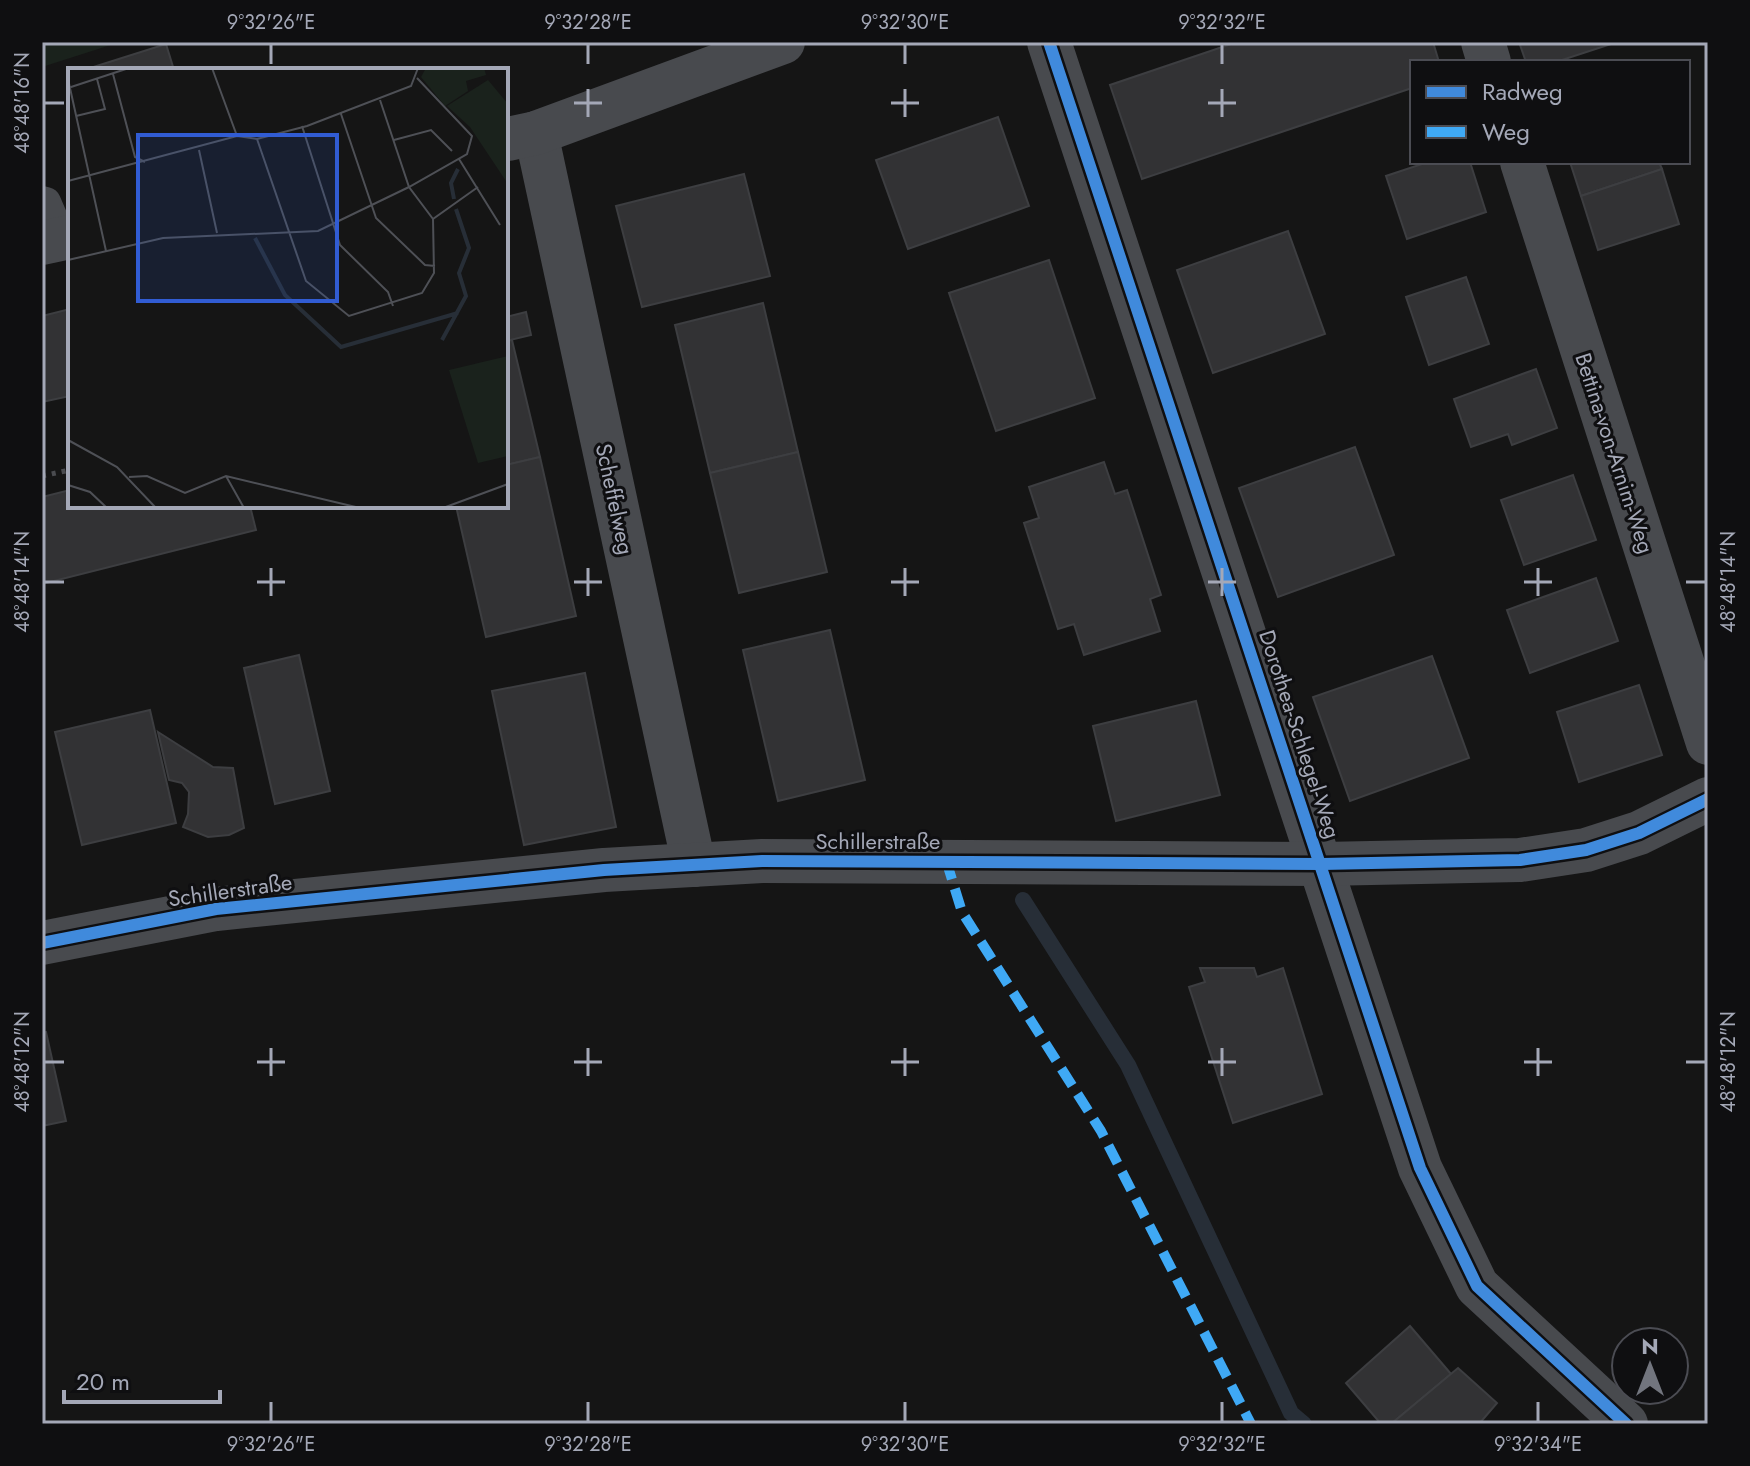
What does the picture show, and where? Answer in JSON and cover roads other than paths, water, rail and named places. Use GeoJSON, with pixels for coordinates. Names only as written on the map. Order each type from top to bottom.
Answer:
{"type":"FeatureCollection","features":[{"type":"Feature","properties":{"kind":"street"},"geometry":{"type":"LineString","coordinates":[[521,136],[783,42]]}},
{"type":"Feature","properties":{"kind":"street","name":"Dorothea-Schlegel-Weg"},"geometry":{"type":"LineString","coordinates":[[1049,42],[1420,1168],[1477,1286],[1626,1424]]}},
{"type":"Feature","properties":{"kind":"street","name":"Scheffelweg"},"geometry":{"type":"LineString","coordinates":[[521,136],[694,865]]}},
{"type":"Feature","properties":{"kind":"street","name":"Bettina-von-Arnim-Weg"},"geometry":{"type":"LineString","coordinates":[[1523,164],[1708,743]]}},
{"type":"Feature","properties":{"kind":"street","name":"Schillerstraße"},"geometry":{"type":"LineString","coordinates":[[42,943],[216,909],[434,885],[762,861],[1322,864],[1520,860],[1586,850],[1639,833],[1708,799]]}},
{"type":"Feature","properties":{"kind":"lane"},"geometry":{"type":"LineString","coordinates":[[42,201],[46,202],[58,240]]}},
{"type":"Feature","properties":{"kind":"waterway"},"geometry":{"type":"LineString","coordinates":[[1023,900],[1128,1065],[1291,1413],[1304,1424]]}}]}
